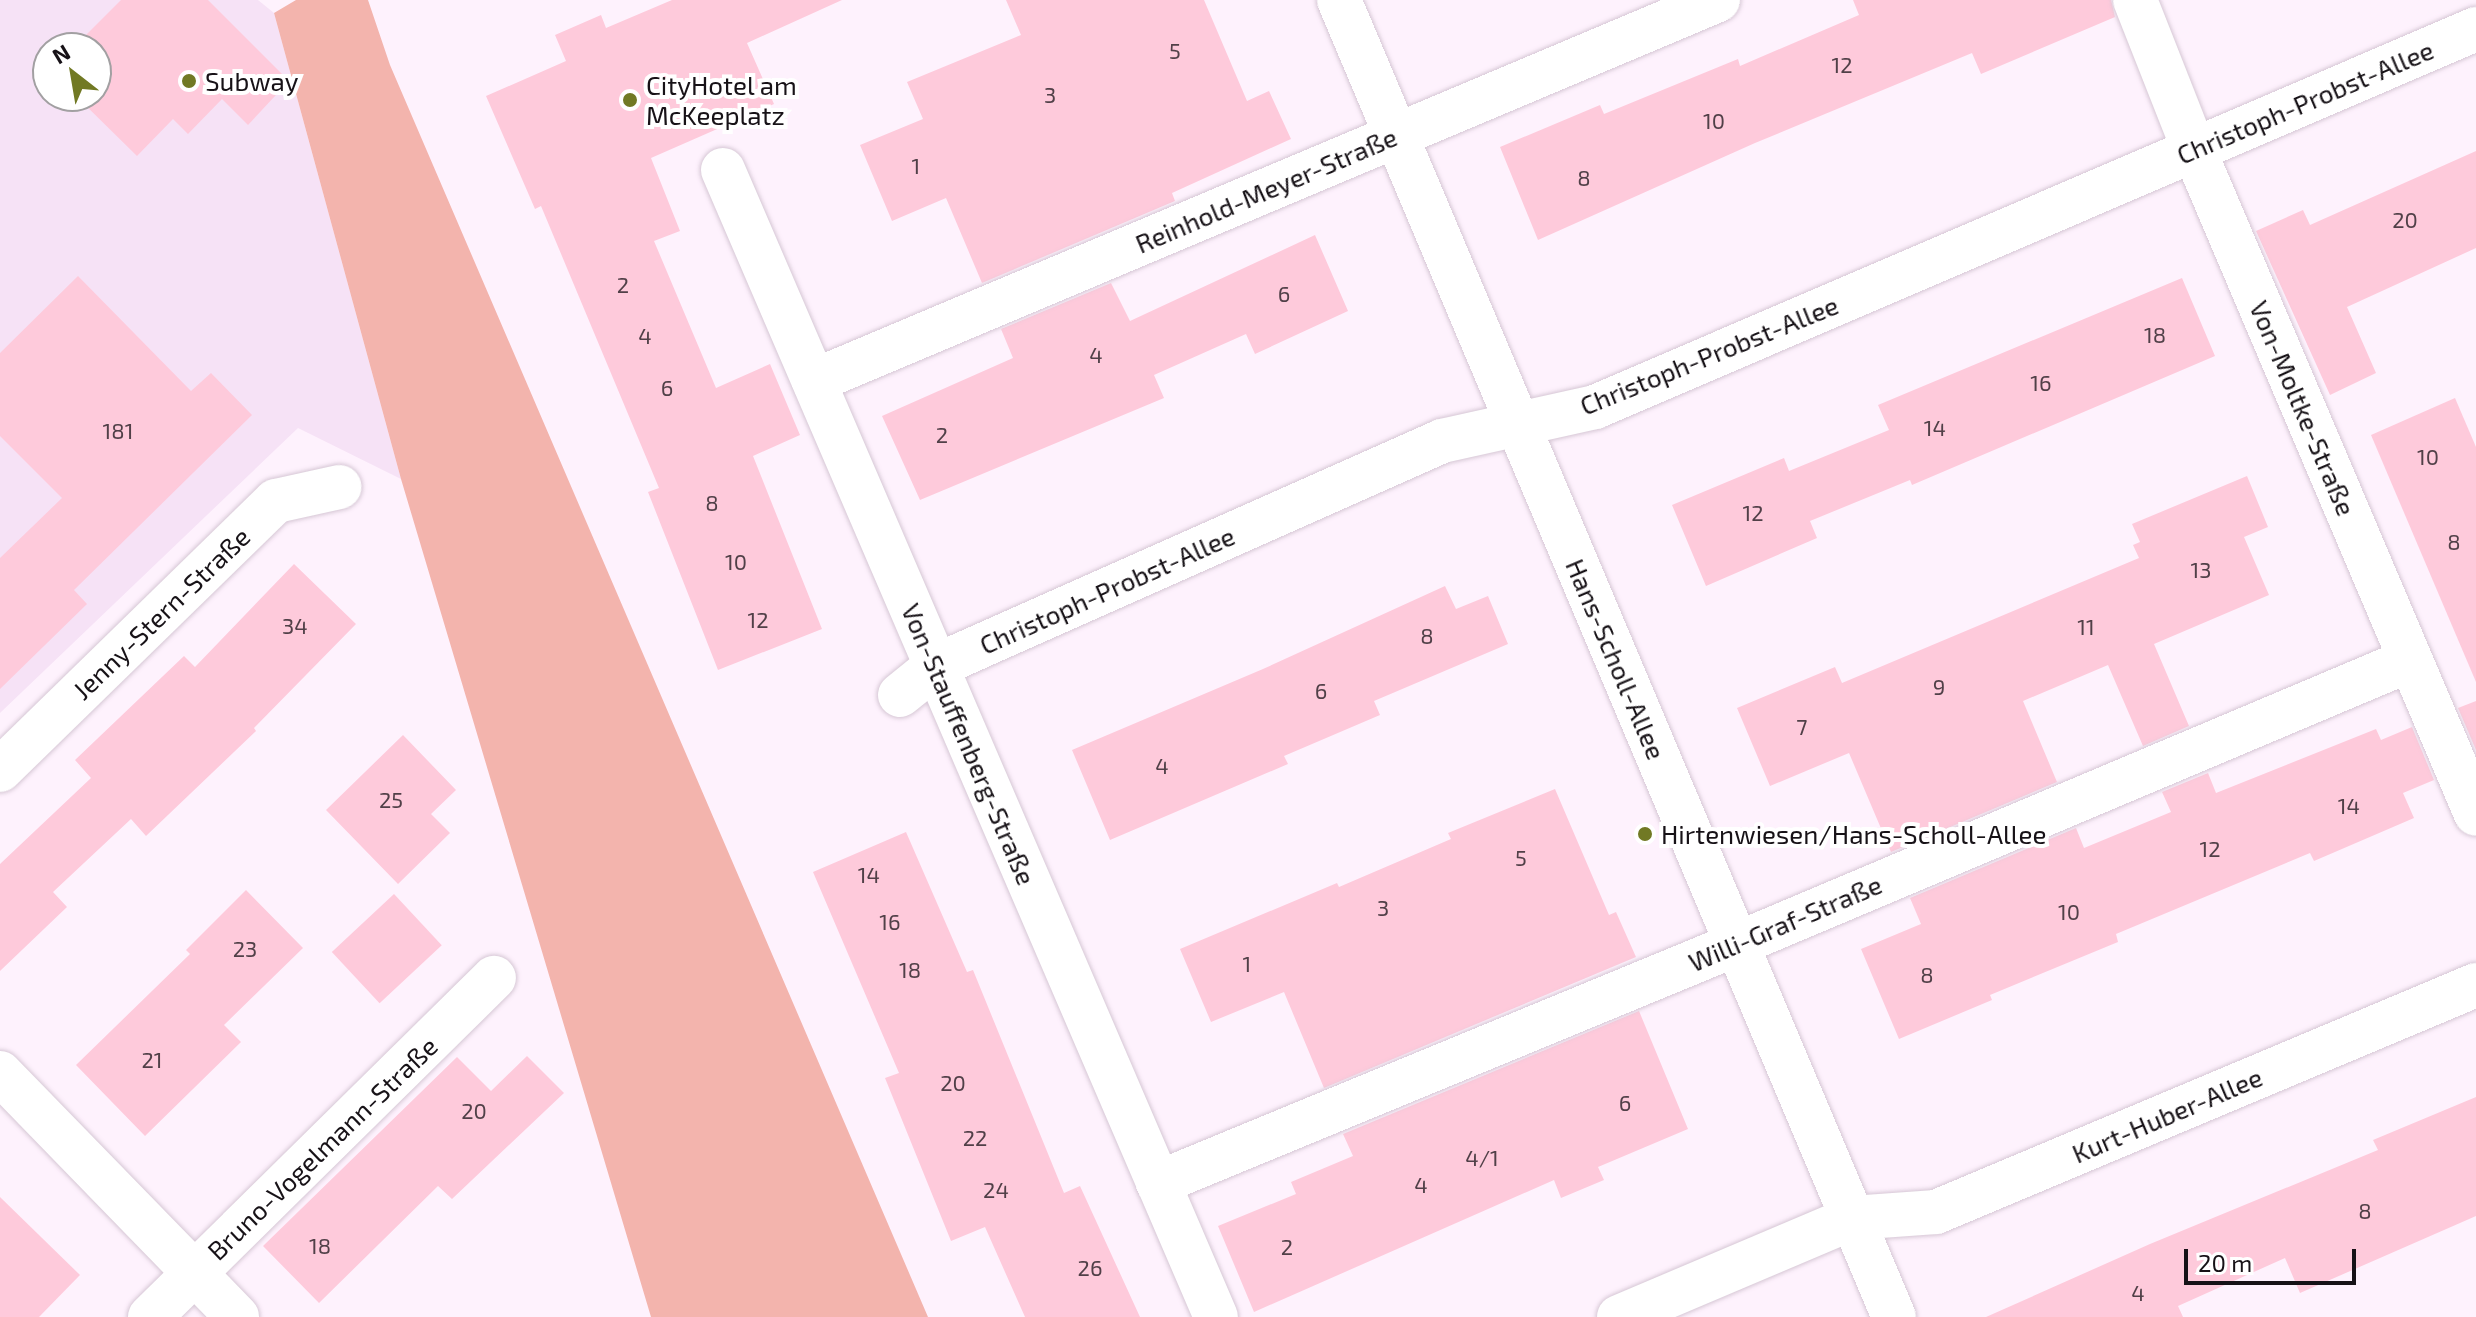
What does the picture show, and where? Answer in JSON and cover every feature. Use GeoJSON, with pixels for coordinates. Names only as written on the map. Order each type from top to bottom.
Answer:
{"type":"FeatureCollection","features":[{"type":"Feature","properties":{"kind":"street","name":"Hans-Scholl-Allee"},"geometry":{"type":"LineString","coordinates":[[1339,0],[1894,1317]]}},
{"type":"Feature","properties":{"kind":"street","name":"Reinhold-Meyer-Straße"},"geometry":{"type":"LineString","coordinates":[[814,381],[1718,0]]}},
{"type":"Feature","properties":{"kind":"street","name":"Von-Moltke-Straße"},"geometry":{"type":"LineString","coordinates":[[2135,0],[2194,150],[2476,814]]}},
{"type":"Feature","properties":{"kind":"street","name":"Christoph-Probst-Allee"},"geometry":{"type":"LineString","coordinates":[[900,695],[936,666],[1442,441],[1595,407],[2476,29]]}},
{"type":"Feature","properties":{"kind":"street","name":"Von-Stauffenberg-Straße"},"geometry":{"type":"LineString","coordinates":[[723,170],[1216,1317]]}},
{"type":"Feature","properties":{"kind":"street","name":"Jenny-Stern-Straße"},"geometry":{"type":"LineString","coordinates":[[0,770],[276,501],[339,487]]}},
{"type":"Feature","properties":{"kind":"street","name":"Willi-Graf-Straße"},"geometry":{"type":"LineString","coordinates":[[1158,1183],[1737,944],[2410,660]]}},
{"type":"Feature","properties":{"kind":"street","name":"Bruno-Vogelmann-Straße"},"geometry":{"type":"LineString","coordinates":[[150,1317],[494,978]]}},
{"type":"Feature","properties":{"kind":"street","name":"Kurt-Huber-Allee"},"geometry":{"type":"LineString","coordinates":[[1619,1317],[1852,1218],[1936,1212],[2476,985]]}},
{"type":"Feature","properties":{"kind":"street"},"geometry":{"type":"LineString","coordinates":[[0,1073],[237,1317]]}},
{"type":"Feature","properties":{"kind":"shaded area"},"geometry":{"type":"Polygon","coordinates":[[[0,0],[258,0],[274,13],[401,479],[298,428],[0,713],[0,0]]]}},
{"type":"Feature","properties":{"kind":"shaded area"},"geometry":{"type":"Polygon","coordinates":[[[296,0],[368,0],[390,65],[928,1317],[651,1317],[401,479],[274,13],[296,0]]]}},
{"type":"Feature","properties":{"kind":"building","name":"Subway"},"geometry":{"type":"Polygon","coordinates":[[[121,0],[208,0],[289,81],[248,125],[222,99],[188,134],[173,119],[137,156],[92,112],[112,112],[112,32],[89,32],[121,0]]]}},
{"type":"Feature","properties":{"kind":"building"},"geometry":{"type":"Polygon","coordinates":[[[672,0],[842,0],[747,43],[774,104],[651,158],[680,231],[654,241],[716,388],[770,364],[800,435],[753,456],[822,629],[718,670],[648,492],[659,488],[541,206],[535,209],[486,96],[566,61],[555,35],[601,15],[606,28],[672,0]]]}},
{"type":"Feature","properties":{"kind":"building"},"geometry":{"type":"Polygon","coordinates":[[[1006,0],[1204,0],[1247,101],[1269,91],[1291,139],[1172,193],[1175,201],[982,283],[946,198],[892,221],[860,145],[923,119],[907,82],[1021,35],[1006,0]]]}},
{"type":"Feature","properties":{"kind":"building"},"geometry":{"type":"Polygon","coordinates":[[[1853,0],[2111,0],[2115,17],[1981,74],[1972,53],[1755,143],[1538,240],[1500,147],[1600,105],[1604,114],[1738,59],[1740,66],[1859,15],[1853,0]]]}},
{"type":"Feature","properties":{"kind":"building"},"geometry":{"type":"Polygon","coordinates":[[[2476,151],[2476,248],[2347,307],[2376,373],[2330,395],[2256,231],[2303,210],[2310,225],[2476,151]]]}},
{"type":"Feature","properties":{"kind":"building"},"geometry":{"type":"Polygon","coordinates":[[[1315,235],[1348,311],[1255,354],[1246,334],[1154,375],[1164,398],[920,500],[882,416],[1013,358],[1001,329],[1111,283],[1130,321],[1315,235]]]}},
{"type":"Feature","properties":{"kind":"building"},"geometry":{"type":"Polygon","coordinates":[[[78,276],[191,391],[211,373],[252,415],[74,590],[87,604],[0,689],[0,558],[62,498],[0,436],[0,353],[78,276]]]}},
{"type":"Feature","properties":{"kind":"building"},"geometry":{"type":"Polygon","coordinates":[[[2182,278],[2215,356],[1912,485],[1910,480],[1810,521],[1817,538],[1706,586],[1672,505],[1784,458],[1789,471],[1889,430],[1878,405],[2182,278]]]}},
{"type":"Feature","properties":{"kind":"building"},"geometry":{"type":"Polygon","coordinates":[[[2455,398],[2476,447],[2476,682],[2371,435],[2455,398]]]}},
{"type":"Feature","properties":{"kind":"building"},"geometry":{"type":"Polygon","coordinates":[[[2247,476],[2268,527],[2244,537],[2269,595],[2154,644],[2189,726],[2143,746],[2108,665],[2023,701],[2057,782],[1891,852],[1849,753],[1770,786],[1737,708],[1835,667],[1842,683],[2139,558],[2133,545],[2140,542],[2132,524],[2247,476]]]}},
{"type":"Feature","properties":{"kind":"building"},"geometry":{"type":"Polygon","coordinates":[[[294,564],[356,624],[254,728],[256,731],[146,836],[131,819],[53,892],[67,907],[0,971],[0,864],[91,778],[75,760],[184,656],[195,667],[294,564]]]}},
{"type":"Feature","properties":{"kind":"building"},"geometry":{"type":"Polygon","coordinates":[[[1445,586],[1456,609],[1488,596],[1508,644],[1374,701],[1380,715],[1284,756],[1288,764],[1110,840],[1072,750],[1263,669],[1445,586]]]}},
{"type":"Feature","properties":{"kind":"building"},"geometry":{"type":"Polygon","coordinates":[[[2476,701],[2476,750],[2458,708],[2476,701]]]}},
{"type":"Feature","properties":{"kind":"building"},"geometry":{"type":"Polygon","coordinates":[[[2412,727],[2434,780],[2403,793],[2414,818],[2314,861],[2310,853],[2116,934],[2118,942],[1990,995],[1992,1000],[1899,1039],[1861,949],[1921,924],[1910,898],[2076,828],[2084,848],[2171,812],[2162,792],[2208,773],[2216,793],[2376,729],[2381,740],[2412,727]]]}},
{"type":"Feature","properties":{"kind":"building"},"geometry":{"type":"Polygon","coordinates":[[[403,735],[456,790],[431,814],[450,833],[398,884],[326,810],[403,735]]]}},
{"type":"Feature","properties":{"kind":"building"},"geometry":{"type":"Polygon","coordinates":[[[1555,789],[1609,915],[1616,912],[1636,957],[1324,1088],[1284,992],[1211,1022],[1180,949],[1337,883],[1339,887],[1451,839],[1448,833],[1555,789]]]}},
{"type":"Feature","properties":{"kind":"building"},"geometry":{"type":"Polygon","coordinates":[[[906,832],[967,972],[973,970],[1064,1193],[1080,1186],[1140,1317],[1025,1317],[985,1227],[951,1241],[885,1078],[899,1073],[813,872],[906,832]]]}},
{"type":"Feature","properties":{"kind":"building"},"geometry":{"type":"Polygon","coordinates":[[[246,890],[303,948],[224,1025],[241,1042],[145,1136],[76,1065],[190,954],[186,950],[246,890]]]}},
{"type":"Feature","properties":{"kind":"building"},"geometry":{"type":"Polygon","coordinates":[[[394,894],[442,945],[380,1003],[332,952],[394,894]]]}},
{"type":"Feature","properties":{"kind":"building"},"geometry":{"type":"Polygon","coordinates":[[[1639,1011],[1688,1129],[1598,1167],[1604,1180],[1561,1198],[1554,1180],[1254,1312],[1218,1226],[1296,1194],[1291,1182],[1353,1156],[1343,1134],[1639,1011]]]}},
{"type":"Feature","properties":{"kind":"building"},"geometry":{"type":"Polygon","coordinates":[[[527,1056],[564,1093],[452,1199],[438,1186],[319,1303],[263,1246],[457,1057],[491,1091],[527,1056]]]}},
{"type":"Feature","properties":{"kind":"building"},"geometry":{"type":"Polygon","coordinates":[[[2476,1097],[2476,1216],[2300,1293],[2285,1258],[2178,1306],[2183,1317],[1986,1317],[2150,1244],[2378,1150],[2373,1140],[2476,1097]]]}},
{"type":"Feature","properties":{"kind":"building"},"geometry":{"type":"Polygon","coordinates":[[[0,1197],[80,1275],[39,1317],[0,1317],[0,1197]]]}},
{"type":"Feature","properties":{"kind":"place","name":"Subway"},"geometry":{"type":"Point","coordinates":[189,81]}},
{"type":"Feature","properties":{"kind":"place","name":"CityHotel am McKeeplatz"},"geometry":{"type":"Point","coordinates":[630,100]}},
{"type":"Feature","properties":{"kind":"place","name":"Hirtenwiesen/Hans-Scholl-Allee"},"geometry":{"type":"Point","coordinates":[1645,834]}}]}
